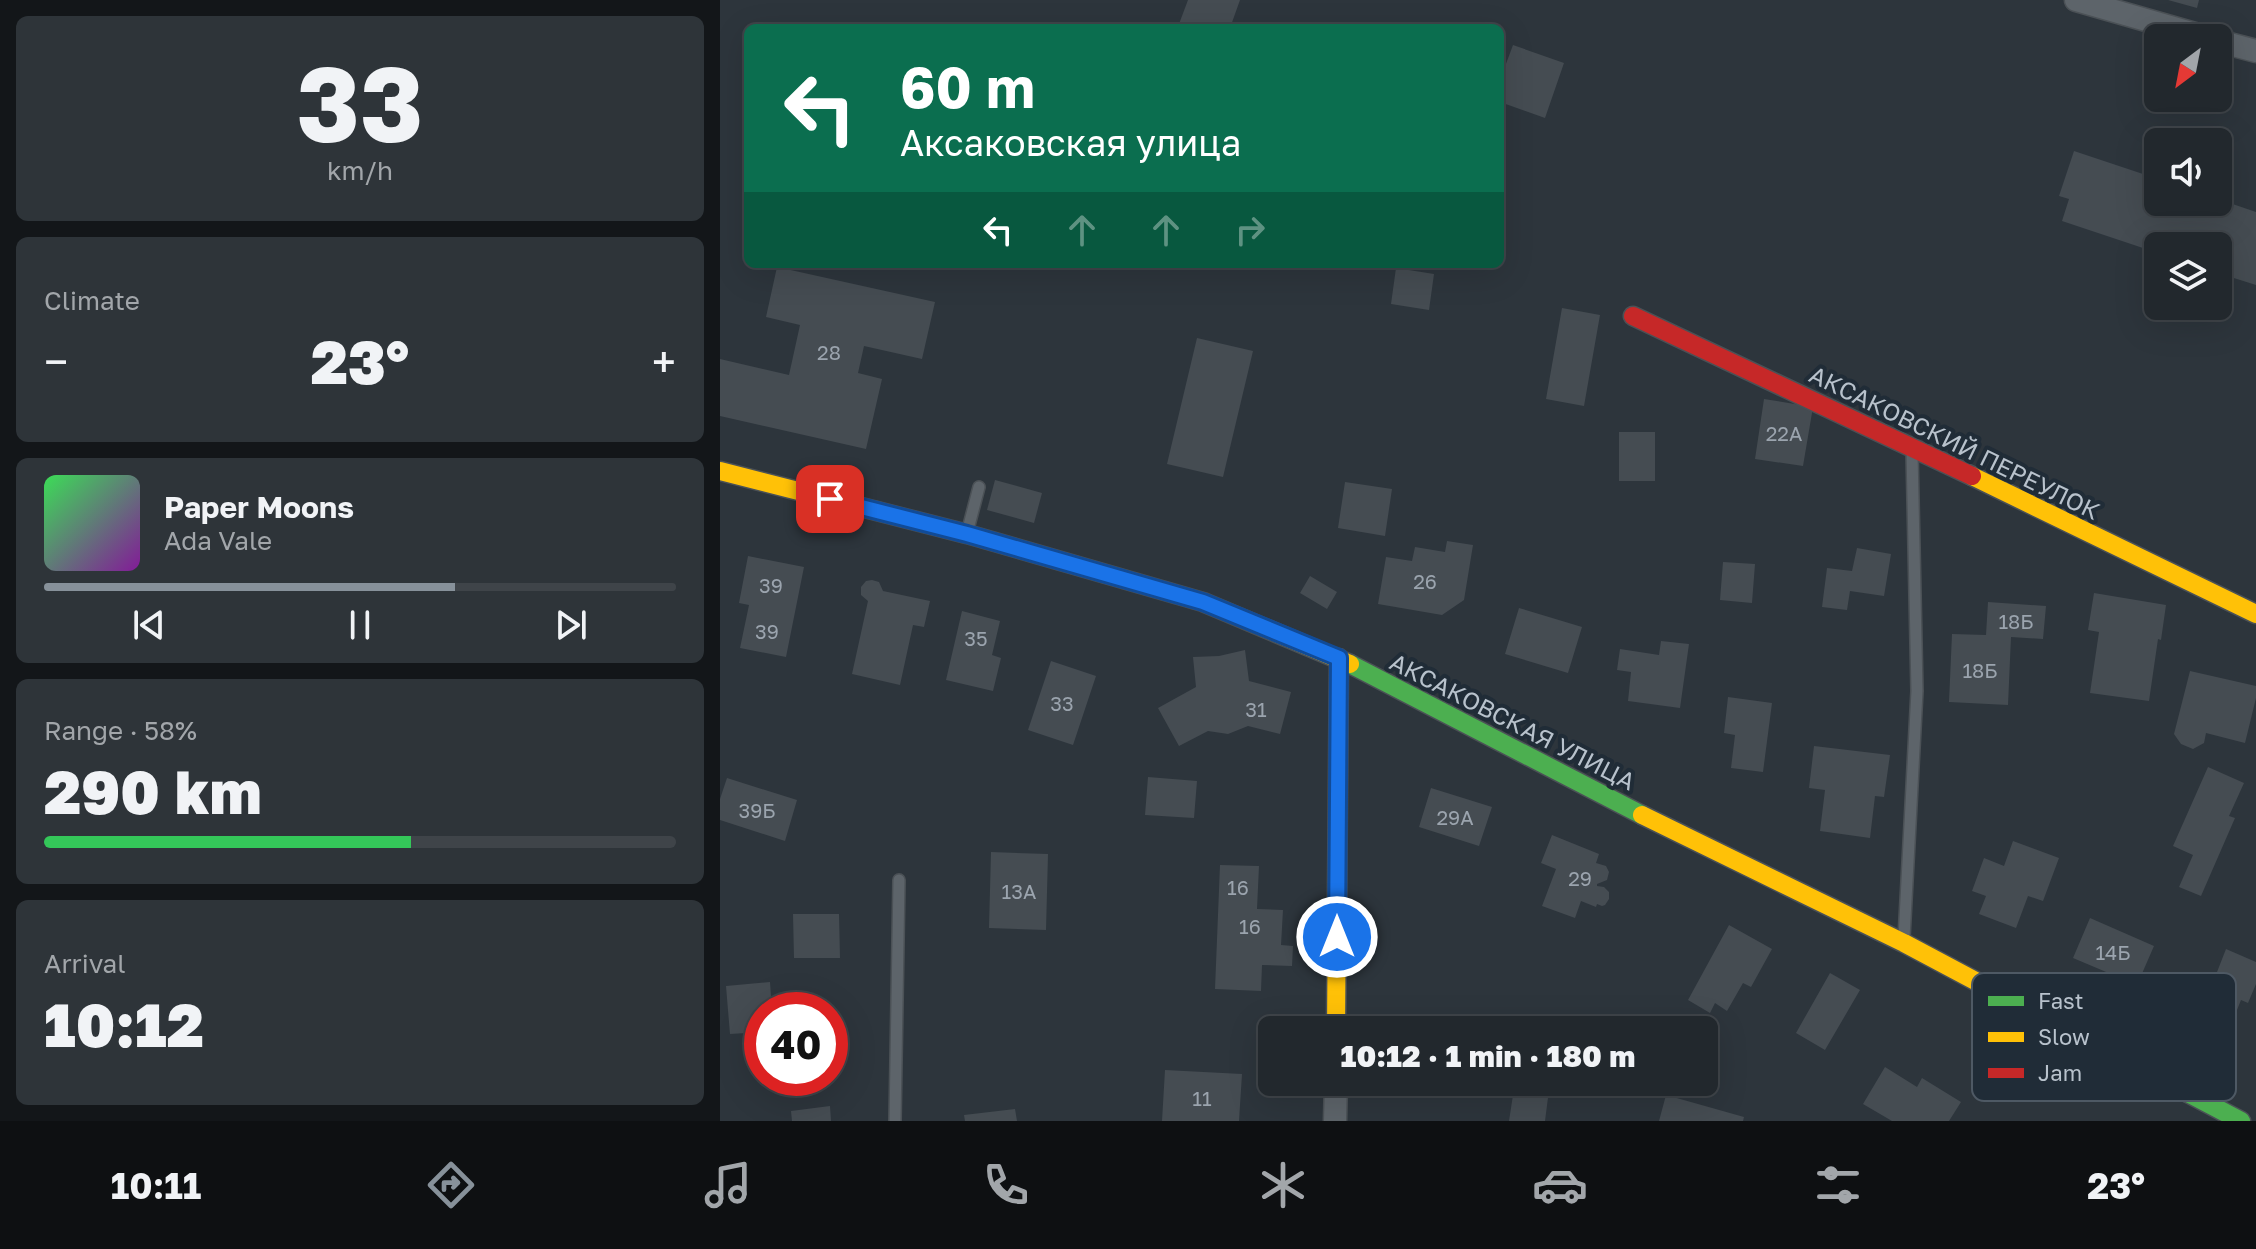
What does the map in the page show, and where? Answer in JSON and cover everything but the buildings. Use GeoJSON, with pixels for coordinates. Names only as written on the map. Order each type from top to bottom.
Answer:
{"type":"FeatureCollection","features":[{"type":"Feature","properties":{"kind":"street"},"geometry":{"type":"LineString","coordinates":[[2076,0],[2160,24]]}},
{"type":"Feature","properties":{"kind":"street"},"geometry":{"type":"LineString","coordinates":[[2232,45],[2256,51]]}},
{"type":"Feature","properties":{"kind":"street","name":"АКСАКОВСКИЙ ПЕРЕУЛОК"},"geometry":{"type":"LineString","coordinates":[[1633,316],[2256,614]]}},
{"type":"Feature","properties":{"kind":"street","name":"АКСАКОВСКАЯ УЛИЦА"},"geometry":{"type":"LineString","coordinates":[[720,471],[967,534],[1203,602],[1339,658],[1681,835],[1972,979]]}},
{"type":"Feature","properties":{"kind":"street"},"geometry":{"type":"LineString","coordinates":[[1336,1016],[1339,658]]}},
{"type":"Feature","properties":{"kind":"street"},"geometry":{"type":"LineString","coordinates":[[1335,1121],[1336,1096]]}},
{"type":"Feature","properties":{"kind":"street","name":"АКСАКОВСКАЯ УЛИЦА"},"geometry":{"type":"LineString","coordinates":[[2203,1101],[2241,1121]]}},
{"type":"Feature","properties":{"kind":"lane"},"geometry":{"type":"LineString","coordinates":[[1904,943],[1917,691],[1912,447]]}},
{"type":"Feature","properties":{"kind":"lane"},"geometry":{"type":"LineString","coordinates":[[967,534],[979,487]]}},
{"type":"Feature","properties":{"kind":"lane"},"geometry":{"type":"LineString","coordinates":[[895,1121],[899,880]]}},
{"type":"Feature","properties":{"kind":"traffic: fast"},"geometry":{"type":"LineString","coordinates":[[1350,664],[1642,815]]}},
{"type":"Feature","properties":{"kind":"traffic: fast"},"geometry":{"type":"LineString","coordinates":[[2203,1101],[2241,1121]]}},
{"type":"Feature","properties":{"kind":"traffic: slow"},"geometry":{"type":"LineString","coordinates":[[720,471],[967,534],[1203,602],[1350,664]]}},
{"type":"Feature","properties":{"kind":"traffic: slow"},"geometry":{"type":"LineString","coordinates":[[1972,476],[2256,614]]}},
{"type":"Feature","properties":{"kind":"traffic: slow"},"geometry":{"type":"LineString","coordinates":[[1336,1016],[1339,658]]}},
{"type":"Feature","properties":{"kind":"traffic: slow"},"geometry":{"type":"LineString","coordinates":[[1642,815],[1972,979]]}},
{"type":"Feature","properties":{"kind":"traffic: jam"},"geometry":{"type":"LineString","coordinates":[[1633,316],[1972,476]]}},
{"type":"Feature","properties":{"kind":"route"},"geometry":{"type":"LineString","coordinates":[[830,499],[967,534],[1203,602],[1339,658],[1337,937]]}}]}
